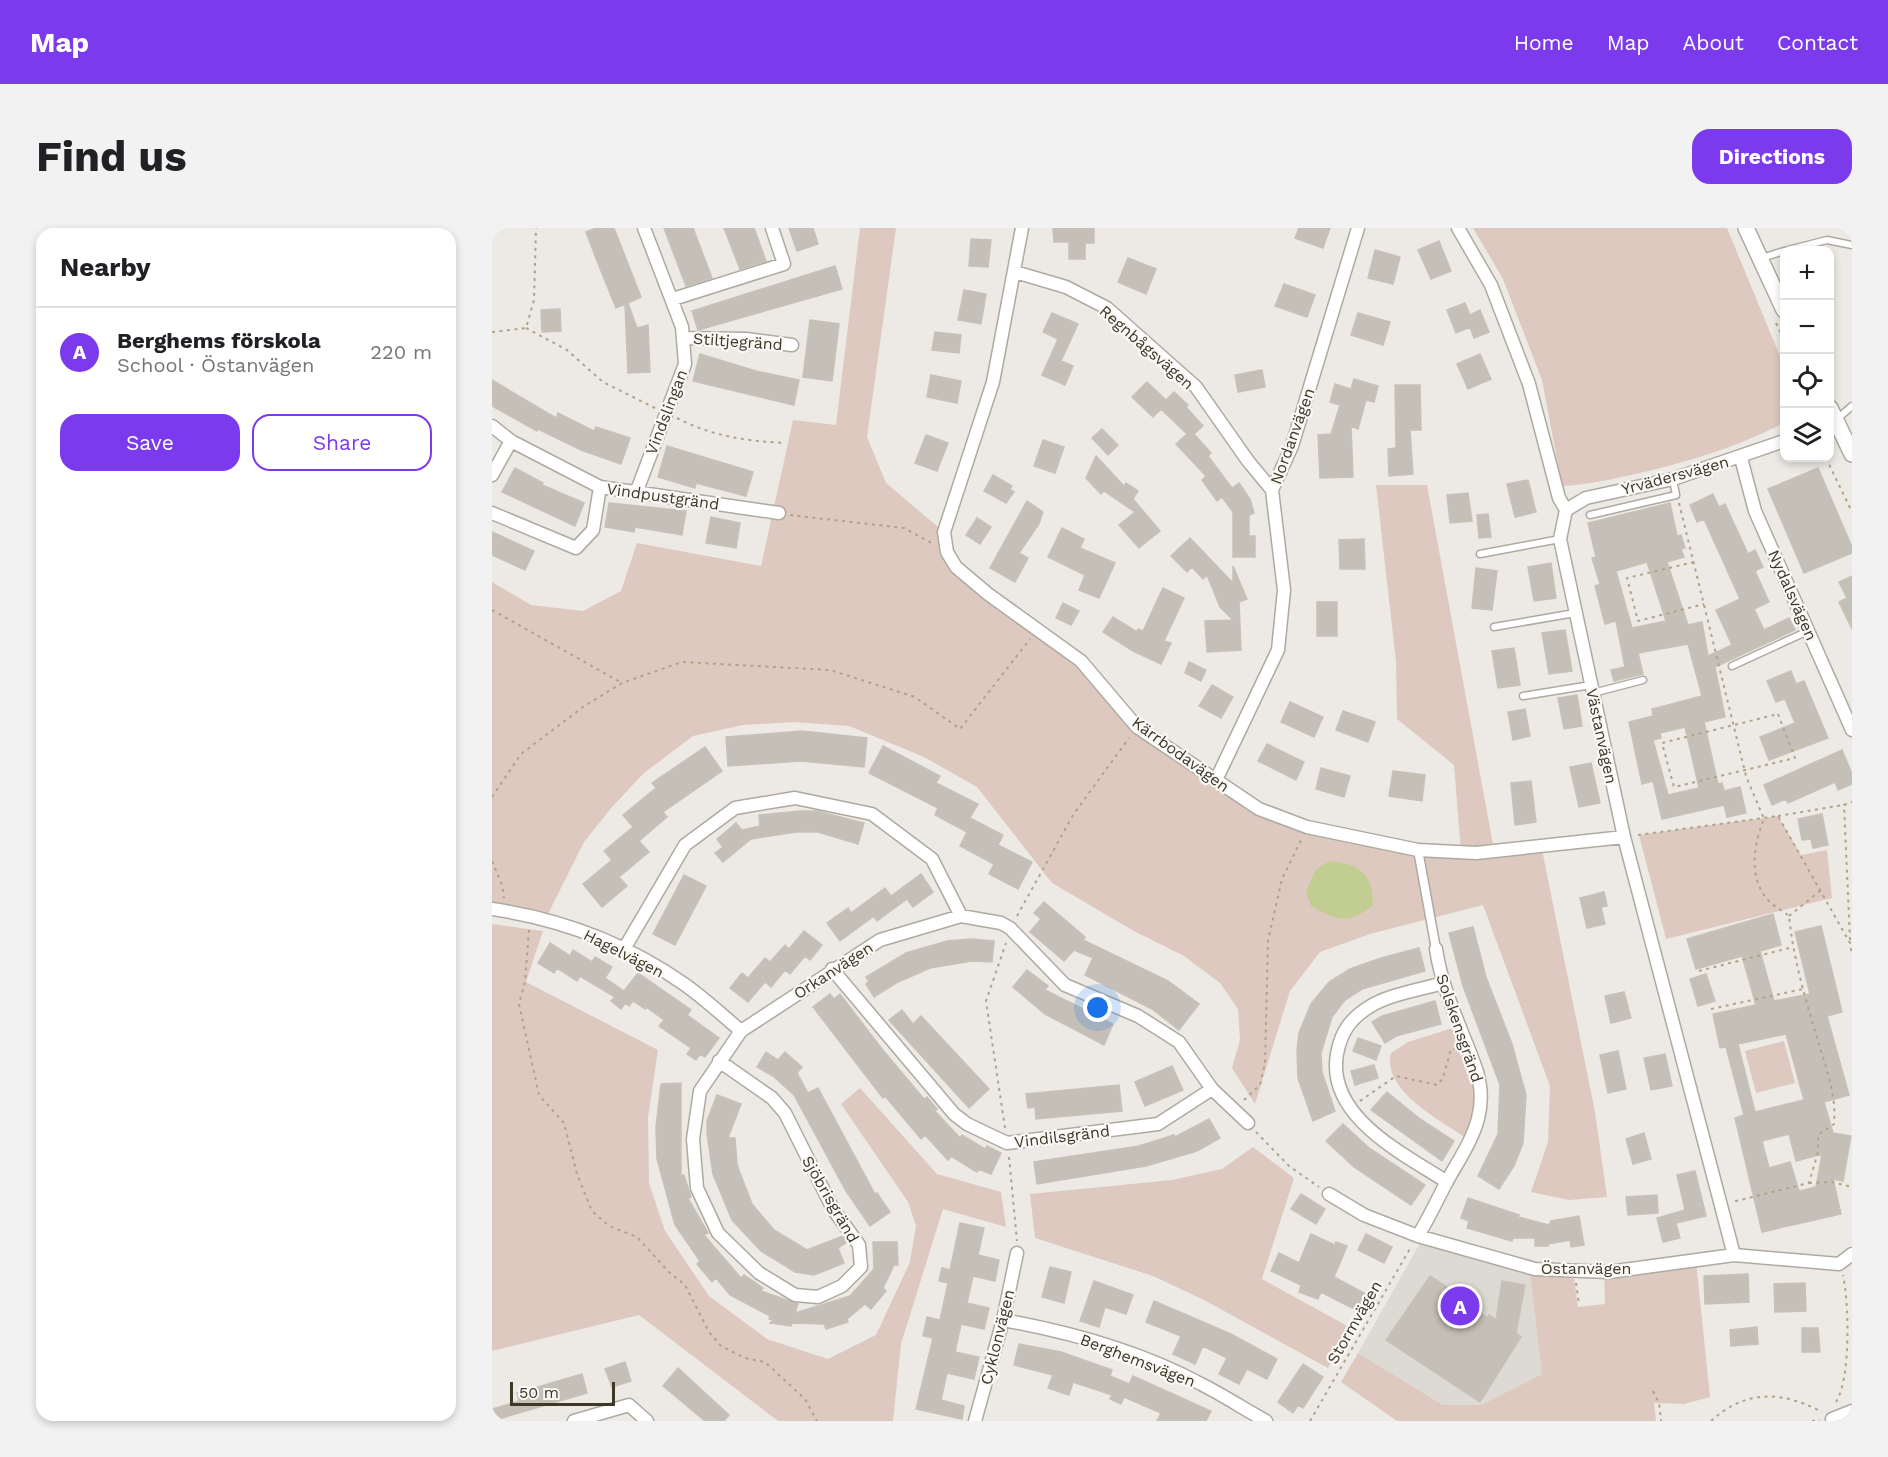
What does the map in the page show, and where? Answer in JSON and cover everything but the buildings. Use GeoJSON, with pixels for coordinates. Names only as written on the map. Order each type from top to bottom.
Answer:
{"type":"FeatureCollection","features":[{"type":"Feature","properties":{"kind":"street","name":"Vindslingan"},"geometry":{"type":"LineString","coordinates":[[636,493],[685,364],[685,338],[673,299],[644,228]]}},
{"type":"Feature","properties":{"kind":"street"},"geometry":{"type":"LineString","coordinates":[[673,299],[784,264],[772,228]]}},
{"type":"Feature","properties":{"kind":"street"},"geometry":{"type":"LineString","coordinates":[[947,552],[944,532],[993,382],[1022,228]]}},
{"type":"Feature","properties":{"kind":"street","name":"Nordanvägen"},"geometry":{"type":"LineString","coordinates":[[1216,780],[1278,650],[1284,590],[1272,490],[1292,446],[1358,228]]}},
{"type":"Feature","properties":{"kind":"street"},"geometry":{"type":"LineString","coordinates":[[1458,228],[1491,285],[1529,384],[1559,498],[1566,510]]}},
{"type":"Feature","properties":{"kind":"street"},"geometry":{"type":"LineString","coordinates":[[1746,228],[1780,300]]}},
{"type":"Feature","properties":{"kind":"street","name":"Regnbågsvägen"},"geometry":{"type":"LineString","coordinates":[[1015,272],[1066,287],[1107,308],[1196,387],[1248,461],[1272,490]]}},
{"type":"Feature","properties":{"kind":"street","name":"Stiltjegränd"},"geometry":{"type":"LineString","coordinates":[[685,338],[746,339],[792,345]]}},
{"type":"Feature","properties":{"kind":"street"},"geometry":{"type":"LineString","coordinates":[[1834,422],[1852,454]]}},
{"type":"Feature","properties":{"kind":"street","name":"Vindpustgränd"},"geometry":{"type":"LineString","coordinates":[[492,426],[511,441],[600,487],[779,513]]}},
{"type":"Feature","properties":{"kind":"street"},"geometry":{"type":"LineString","coordinates":[[492,475],[511,441]]}},
{"type":"Feature","properties":{"kind":"street","name":"Yrvädersvägen"},"geometry":{"type":"LineString","coordinates":[[1566,510],[1586,498],[1673,479],[1741,458],[1780,443]]}},
{"type":"Feature","properties":{"kind":"street","name":"Nydalsvägen"},"geometry":{"type":"LineString","coordinates":[[1741,458],[1755,511],[1852,730]]}},
{"type":"Feature","properties":{"kind":"street"},"geometry":{"type":"LineString","coordinates":[[492,513],[576,548],[593,530],[600,487]]}},
{"type":"Feature","properties":{"kind":"street","name":"Västanvägen"},"geometry":{"type":"LineString","coordinates":[[1566,510],[1560,539],[1624,837],[1734,1255]]}},
{"type":"Feature","properties":{"kind":"street","name":"Kärrbodavägen"},"geometry":{"type":"LineString","coordinates":[[947,552],[956,567],[980,588],[1081,661],[1137,727],[1259,809],[1307,827],[1418,850],[1476,853],[1624,837]]}},
{"type":"Feature","properties":{"kind":"street"},"geometry":{"type":"LineString","coordinates":[[624,949],[685,845],[735,808],[795,798],[872,814],[932,859],[961,916]]}},
{"type":"Feature","properties":{"kind":"street"},"geometry":{"type":"LineString","coordinates":[[1418,850],[1436,949]]}},
{"type":"Feature","properties":{"kind":"street","name":"Hagelvägen"},"geometry":{"type":"LineString","coordinates":[[492,909],[560,922],[624,949],[683,984],[741,1031]]}},
{"type":"Feature","properties":{"kind":"street","name":"Orkanvägen"},"geometry":{"type":"LineString","coordinates":[[741,1031],[832,969],[880,940],[961,916],[1001,923],[1010,928],[1065,985],[1138,1016],[1179,1042],[1212,1089],[1248,1123]]}},
{"type":"Feature","properties":{"kind":"street","name":"Solskensgränd"},"geometry":{"type":"LineString","coordinates":[[1418,1236],[1479,1122],[1481,1089],[1443,983],[1436,949]]}},
{"type":"Feature","properties":{"kind":"street","name":"Vindilsgränd"},"geometry":{"type":"LineString","coordinates":[[832,969],[954,1114],[967,1124],[1007,1143],[1158,1124],[1212,1089]]}},
{"type":"Feature","properties":{"kind":"street"},"geometry":{"type":"LineString","coordinates":[[1443,983],[1371,1005],[1347,1024],[1339,1042],[1335,1063],[1340,1083],[1352,1109],[1386,1143],[1447,1182]]}},
{"type":"Feature","properties":{"kind":"street","name":"Sjöbrisgränd"},"geometry":{"type":"LineString","coordinates":[[719,1061],[772,1098],[784,1113],[834,1209],[859,1245],[861,1267],[842,1286],[818,1297],[795,1295],[759,1273],[718,1233],[697,1188],[693,1139],[700,1091],[719,1061],[741,1031]]}},
{"type":"Feature","properties":{"kind":"street","name":"Östanvägen"},"geometry":{"type":"LineString","coordinates":[[1329,1194],[1364,1215],[1418,1236],[1518,1265],[1574,1272],[1620,1270],[1734,1255],[1839,1264]]}},
{"type":"Feature","properties":{"kind":"street","name":"Cyklonvägen"},"geometry":{"type":"LineString","coordinates":[[975,1421],[1003,1320],[1017,1253]]}},
{"type":"Feature","properties":{"kind":"street"},"geometry":{"type":"LineString","coordinates":[[1839,1264],[1852,1254]]}},
{"type":"Feature","properties":{"kind":"street","name":"Berghemsvägen"},"geometry":{"type":"LineString","coordinates":[[1003,1320],[1056,1329],[1130,1354],[1200,1383],[1266,1421]]}},
{"type":"Feature","properties":{"kind":"street"},"geometry":{"type":"LineString","coordinates":[[574,1421],[629,1405],[647,1421]]}},
{"type":"Feature","properties":{"kind":"street"},"geometry":{"type":"LineString","coordinates":[[1826,1420],[1852,1411]]}},
{"type":"Feature","properties":{"kind":"lane"},"geometry":{"type":"LineString","coordinates":[[1805,246],[1827,240],[1852,245]]}},
{"type":"Feature","properties":{"kind":"lane"},"geometry":{"type":"LineString","coordinates":[[1761,258],[1780,253]]}},
{"type":"Feature","properties":{"kind":"lane"},"geometry":{"type":"LineString","coordinates":[[1834,415],[1852,406]]}},
{"type":"Feature","properties":{"kind":"lane"},"geometry":{"type":"LineString","coordinates":[[1590,515],[1676,495],[1673,479]]}},
{"type":"Feature","properties":{"kind":"lane"},"geometry":{"type":"LineString","coordinates":[[1480,554],[1560,539]]}},
{"type":"Feature","properties":{"kind":"lane"},"geometry":{"type":"LineString","coordinates":[[1494,627],[1575,613]]}},
{"type":"Feature","properties":{"kind":"lane"},"geometry":{"type":"LineString","coordinates":[[1732,666],[1808,631]]}},
{"type":"Feature","properties":{"kind":"lane"},"geometry":{"type":"LineString","coordinates":[[1523,696],[1592,689],[1643,680]]}},
{"type":"Feature","properties":{"kind":"path"},"geometry":{"type":"LineString","coordinates":[[526,328],[534,300],[536,228]]}},
{"type":"Feature","properties":{"kind":"path"},"geometry":{"type":"LineString","coordinates":[[492,332],[526,328],[567,350],[603,382],[695,428],[737,440],[785,443]]}},
{"type":"Feature","properties":{"kind":"path"},"geometry":{"type":"LineString","coordinates":[[1828,462],[1852,512]]}},
{"type":"Feature","properties":{"kind":"path"},"geometry":{"type":"LineString","coordinates":[[1676,495],[1744,768],[1764,819],[1756,839],[1755,872],[1767,899],[1790,916],[1793,947],[1803,989],[1836,1105],[1834,1124],[1818,1136],[1818,1152],[1809,1183]]}},
{"type":"Feature","properties":{"kind":"path"},"geometry":{"type":"LineString","coordinates":[[779,513],[904,528],[947,552]]}},
{"type":"Feature","properties":{"kind":"path"},"geometry":{"type":"LineString","coordinates":[[1694,562],[1627,578],[1638,621],[1704,604]]}},
{"type":"Feature","properties":{"kind":"path"},"geometry":{"type":"LineString","coordinates":[[492,610],[622,683]]}},
{"type":"Feature","properties":{"kind":"path"},"geometry":{"type":"LineString","coordinates":[[492,797],[520,754],[583,707],[622,683],[682,662],[830,670],[915,696],[960,729],[1038,630]]}},
{"type":"Feature","properties":{"kind":"path"},"geometry":{"type":"LineString","coordinates":[[1778,714],[1795,758],[1744,768],[1674,787],[1662,743],[1778,714]]}},
{"type":"Feature","properties":{"kind":"path"},"geometry":{"type":"LineString","coordinates":[[1017,1253],[1017,1216],[986,1001],[1010,928],[1073,814],[1137,727]]}},
{"type":"Feature","properties":{"kind":"path"},"geometry":{"type":"LineString","coordinates":[[1624,837],[1764,819],[1852,802]]}},
{"type":"Feature","properties":{"kind":"path"},"geometry":{"type":"LineString","coordinates":[[1844,805],[1852,955]]}},
{"type":"Feature","properties":{"kind":"path"},"geometry":{"type":"LineString","coordinates":[[1778,816],[1850,943]]}},
{"type":"Feature","properties":{"kind":"path"},"geometry":{"type":"LineString","coordinates":[[1234,1111],[1260,1085],[1265,1063],[1268,940],[1282,879],[1307,827]]}},
{"type":"Feature","properties":{"kind":"path"},"geometry":{"type":"LineString","coordinates":[[492,861],[502,885],[506,911]]}},
{"type":"Feature","properties":{"kind":"path"},"geometry":{"type":"LineString","coordinates":[[1790,916],[1821,890]]}},
{"type":"Feature","properties":{"kind":"path"},"geometry":{"type":"LineString","coordinates":[[531,916],[525,982],[519,1004],[539,1095],[564,1124],[577,1174],[592,1211],[609,1226],[637,1237],[669,1272],[685,1285],[710,1332],[721,1346],[745,1358],[765,1362],[805,1399],[818,1421]]}},
{"type":"Feature","properties":{"kind":"path"},"geometry":{"type":"LineString","coordinates":[[1699,971],[1793,947]]}},
{"type":"Feature","properties":{"kind":"path"},"geometry":{"type":"LineString","coordinates":[[1711,1009],[1803,989]]}},
{"type":"Feature","properties":{"kind":"path"},"geometry":{"type":"LineString","coordinates":[[1352,1109],[1365,1096],[1396,1076],[1437,1085],[1443,1078],[1451,1049],[1468,1049]]}},
{"type":"Feature","properties":{"kind":"path"},"geometry":{"type":"LineString","coordinates":[[1248,1123],[1289,1166],[1329,1194]]}},
{"type":"Feature","properties":{"kind":"path"},"geometry":{"type":"LineString","coordinates":[[1722,1204],[1809,1183],[1832,1182],[1852,1186]]}},
{"type":"Feature","properties":{"kind":"path","name":"Stormvägen"},"geometry":{"type":"LineString","coordinates":[[1310,1421],[1418,1236]]}},
{"type":"Feature","properties":{"kind":"path"},"geometry":{"type":"LineString","coordinates":[[1834,1406],[1841,1394],[1847,1370],[1844,1277],[1839,1264]]}},
{"type":"Feature","properties":{"kind":"path"},"geometry":{"type":"LineString","coordinates":[[1574,1272],[1580,1304]]}},
{"type":"Feature","properties":{"kind":"path"},"geometry":{"type":"LineString","coordinates":[[1653,1392],[1659,1402],[1661,1421]]}},
{"type":"Feature","properties":{"kind":"path"},"geometry":{"type":"LineString","coordinates":[[1711,1421],[1738,1402],[1776,1395],[1808,1404],[1825,1414],[1821,1416],[1826,1420]]}},
{"type":"Feature","properties":{"kind":"path"},"geometry":{"type":"LineString","coordinates":[[1812,1421],[1826,1420]]}},
{"type":"Feature","properties":{"kind":"shaded area"},"geometry":{"type":"Polygon","coordinates":[[[860,228],[896,228],[867,437],[886,483],[944,532],[956,567],[1081,661],[1137,727],[1216,780],[1307,827],[1461,852],[1454,765],[1397,719],[1396,661],[1376,485],[1427,485],[1494,850],[1541,845],[1595,1112],[1607,1197],[1569,1200],[1531,1192],[1548,1142],[1550,1086],[1483,905],[1370,934],[1320,952],[1290,991],[1255,1104],[1232,1068],[1240,1040],[1238,1009],[1220,983],[1184,956],[1134,931],[1052,883],[977,787],[924,757],[849,726],[794,722],[743,725],[693,736],[644,773],[612,807],[584,842],[546,918],[492,908],[492,582],[531,605],[583,611],[621,591],[637,543],[761,566],[793,420],[836,425],[860,228]]]}},
{"type":"Feature","properties":{"kind":"shaded area"},"geometry":{"type":"Polygon","coordinates":[[[1473,228],[1727,228],[1780,356],[1780,425],[1747,440],[1690,460],[1614,479],[1562,486],[1542,380],[1503,279],[1473,228]]]}},
{"type":"Feature","properties":{"kind":"shaded area"},"geometry":{"type":"Polygon","coordinates":[[[1778,816],[1801,855],[1827,850],[1832,898],[1666,939],[1639,835],[1778,816]]]}},
{"type":"Feature","properties":{"kind":"shaded area"},"geometry":{"type":"Polygon","coordinates":[[[1330,861],[1349,865],[1363,872],[1371,885],[1373,905],[1356,916],[1342,919],[1311,906],[1306,891],[1316,869],[1330,861]]]}},
{"type":"Feature","properties":{"kind":"shaded area"},"geometry":{"type":"Polygon","coordinates":[[[492,924],[543,931],[526,982],[658,1050],[648,1117],[649,1183],[665,1231],[709,1296],[767,1339],[828,1359],[876,1335],[910,1262],[916,1226],[908,1202],[841,1104],[860,1088],[937,1174],[1001,1192],[1006,1227],[943,1209],[901,1344],[893,1421],[778,1421],[639,1315],[492,1351],[492,924]]]}},
{"type":"Feature","properties":{"kind":"shaded area"},"geometry":{"type":"Polygon","coordinates":[[[1459,1026],[1481,1089],[1471,1141],[1417,1104],[1395,1080],[1390,1067],[1391,1053],[1408,1042],[1459,1026]]]}},
{"type":"Feature","properties":{"kind":"shaded area"},"geometry":{"type":"Polygon","coordinates":[[[1784,1041],[1795,1083],[1756,1093],[1745,1051],[1784,1041]]]}},
{"type":"Feature","properties":{"kind":"shaded area"},"geometry":{"type":"Polygon","coordinates":[[[1253,1147],[1294,1178],[1262,1279],[1351,1328],[1328,1368],[1204,1300],[1153,1276],[1035,1238],[1030,1194],[1172,1180],[1222,1169],[1253,1147]]]}},
{"type":"Feature","properties":{"kind":"shaded area"},"geometry":{"type":"Polygon","coordinates":[[[1420,1243],[1530,1274],[1542,1374],[1481,1405],[1443,1405],[1358,1353],[1420,1243]]]}},
{"type":"Feature","properties":{"kind":"shaded area"},"geometry":{"type":"Polygon","coordinates":[[[1696,1261],[1710,1397],[1684,1404],[1654,1403],[1656,1421],[1397,1421],[1341,1382],[1358,1353],[1443,1405],[1481,1405],[1542,1374],[1530,1274],[1574,1277],[1578,1307],[1605,1304],[1604,1272],[1696,1261]]]}},
{"type":"Feature","properties":{"kind":"place","name":"Berghems förskola"},"geometry":{"type":"Point","coordinates":[1460,1306]}}]}
